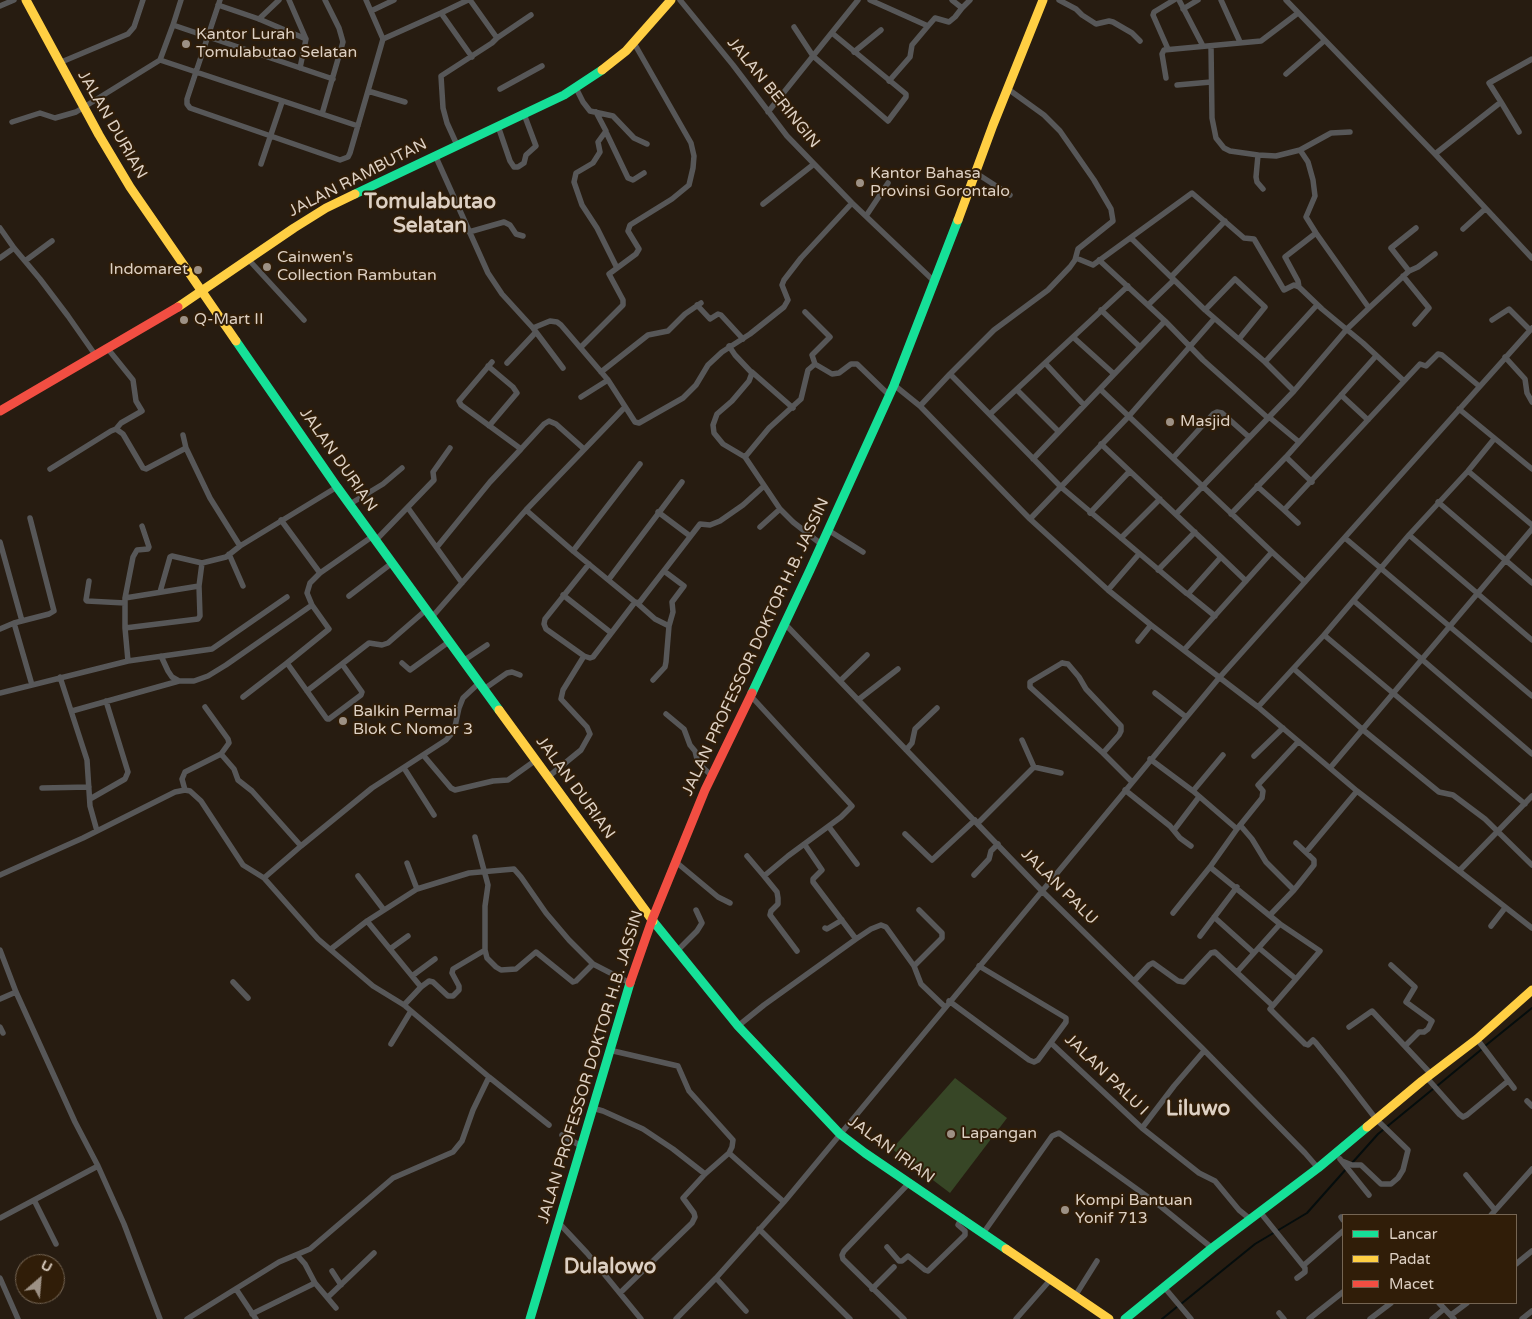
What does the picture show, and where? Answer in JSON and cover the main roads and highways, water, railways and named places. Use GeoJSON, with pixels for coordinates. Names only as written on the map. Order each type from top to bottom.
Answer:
{"type":"FeatureCollection","features":[{"type":"Feature","properties":{"kind":"main road","name":"JALAN DURIAN"},"geometry":{"type":"LineString","coordinates":[[26,0],[98,136],[130,187],[337,487],[652,920]]}},
{"type":"Feature","properties":{"kind":"main road","name":"JALAN RAMBUTAN"},"geometry":{"type":"LineString","coordinates":[[0,411],[202,292],[248,259],[326,208],[576,88],[601,71],[634,43],[671,0]]}},
{"type":"Feature","properties":{"kind":"main road","name":"JALAN PROFESSOR DOKTOR H.B. JASSIN"},"geometry":{"type":"LineString","coordinates":[[530,1319],[630,983],[652,920],[711,775],[828,530],[894,384],[935,282],[1007,88],[1043,0]]}},
{"type":"Feature","properties":{"kind":"main road","name":"JALAN IRIAN"},"geometry":{"type":"LineString","coordinates":[[652,920],[738,1026],[840,1134],[1109,1319]]}},
{"type":"Feature","properties":{"kind":"main road"},"geometry":{"type":"LineString","coordinates":[[1125,1319],[1212,1248],[1318,1168],[1345,1163],[1379,1122],[1478,1042],[1532,990]]}},
{"type":"Feature","properties":{"kind":"waterway"},"geometry":{"type":"LineString","coordinates":[[1485,1046],[1532,1008]]}},
{"type":"Feature","properties":{"kind":"waterway"},"geometry":{"type":"LineString","coordinates":[[1437,1086],[1482,1049]]}},
{"type":"Feature","properties":{"kind":"waterway"},"geometry":{"type":"LineString","coordinates":[[1352,1163],[1378,1134],[1433,1089]]}},
{"type":"Feature","properties":{"kind":"waterway"},"geometry":{"type":"LineString","coordinates":[[1181,1304],[1255,1244],[1307,1213],[1347,1168]]}},
{"type":"Feature","properties":{"kind":"waterway"},"geometry":{"type":"LineString","coordinates":[[1162,1319],[1178,1306]]}},
{"type":"Feature","properties":{"kind":"place","name":"Kantor Lurah Tomulabutao Selatan"},"geometry":{"type":"Point","coordinates":[186,44]}},
{"type":"Feature","properties":{"kind":"place","name":"Kantor Bahasa Provinsi Gorontalo"},"geometry":{"type":"Point","coordinates":[860,183]}},
{"type":"Feature","properties":{"kind":"place","name":"Cainwen's Collection Rambutan"},"geometry":{"type":"Point","coordinates":[267,267]}},
{"type":"Feature","properties":{"kind":"place","name":"Indomaret"},"geometry":{"type":"Point","coordinates":[198,270]}},
{"type":"Feature","properties":{"kind":"place","name":"Q-Mart II"},"geometry":{"type":"Point","coordinates":[184,320]}},
{"type":"Feature","properties":{"kind":"place","name":"Masjid"},"geometry":{"type":"Point","coordinates":[1170,422]}},
{"type":"Feature","properties":{"kind":"place","name":"Balkin Permai Blok C Nomor 3"},"geometry":{"type":"Point","coordinates":[343,721]}},
{"type":"Feature","properties":{"kind":"place","name":"Lapangan"},"geometry":{"type":"Point","coordinates":[951,1134]}},
{"type":"Feature","properties":{"kind":"place","name":"Kompi Bantuan Yonif 713"},"geometry":{"type":"Point","coordinates":[1065,1210]}},
{"type":"Feature","properties":{"kind":"district","name":"Tomulabutao Selatan"},"geometry":{"type":"Point","coordinates":[430,214]}},
{"type":"Feature","properties":{"kind":"district","name":"Liluwo"},"geometry":{"type":"Point","coordinates":[1198,1109]}},
{"type":"Feature","properties":{"kind":"district","name":"Dulalowo"},"geometry":{"type":"Point","coordinates":[610,1267]}}]}
